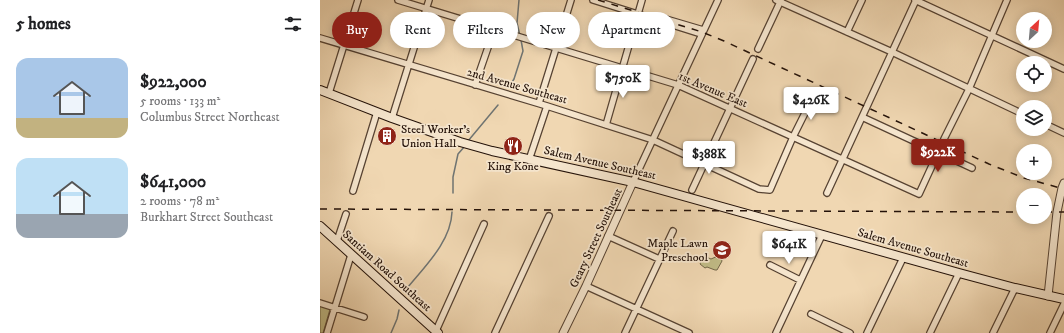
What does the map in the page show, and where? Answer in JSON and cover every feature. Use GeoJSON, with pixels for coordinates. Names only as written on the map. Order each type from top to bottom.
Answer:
{"type":"FeatureCollection","features":[{"type":"Feature","properties":{"kind":"main road","name":"Salem Avenue Southeast"},"geometry":{"type":"LineString","coordinates":[[320,90],[392,118],[460,142],[492,151],[633,182],[958,273],[1064,299]]}},
{"type":"Feature","properties":{"kind":"main road","name":"Santiam Road Southeast"},"geometry":{"type":"LineString","coordinates":[[320,226],[436,332]]}},
{"type":"Feature","properties":{"kind":"street"},"geometry":{"type":"LineString","coordinates":[[354,12],[358,0]]}},
{"type":"Feature","properties":{"kind":"street","name":"1st Avenue East"},"geometry":{"type":"LineString","coordinates":[[398,0],[453,17]]}},
{"type":"Feature","properties":{"kind":"street"},"geometry":{"type":"LineString","coordinates":[[392,118],[429,0]]}},
{"type":"Feature","properties":{"kind":"street"},"geometry":{"type":"LineString","coordinates":[[568,12],[571,0]]}},
{"type":"Feature","properties":{"kind":"street"},"geometry":{"type":"LineString","coordinates":[[593,0],[638,12]]}},
{"type":"Feature","properties":{"kind":"street"},"geometry":{"type":"LineString","coordinates":[[605,0],[638,12]]}},
{"type":"Feature","properties":{"kind":"street"},"geometry":{"type":"LineString","coordinates":[[638,12],[642,0]]}},
{"type":"Feature","properties":{"kind":"street","name":"Geary Street Southeast"},"geometry":{"type":"LineString","coordinates":[[563,333],[718,0]]}},
{"type":"Feature","properties":{"kind":"street"},"geometry":{"type":"LineString","coordinates":[[847,32],[862,0]]}},
{"type":"Feature","properties":{"kind":"street"},"geometry":{"type":"LineString","coordinates":[[827,193],[915,0],[1064,69]]}},
{"type":"Feature","properties":{"kind":"street"},"geometry":{"type":"LineString","coordinates":[[938,152],[969,89],[1007,0]]}},
{"type":"Feature","properties":{"kind":"street"},"geometry":{"type":"LineString","coordinates":[[758,49],[779,1],[892,52],[1016,111]]}},
{"type":"Feature","properties":{"kind":"street"},"geometry":{"type":"LineString","coordinates":[[675,24],[702,32]]}},
{"type":"Feature","properties":{"kind":"street","name":"2nd Avenue Southeast"},"geometry":{"type":"LineString","coordinates":[[320,38],[332,42]]}},
{"type":"Feature","properties":{"kind":"street"},"geometry":{"type":"LineString","coordinates":[[329,93],[343,48]]}},
{"type":"Feature","properties":{"kind":"street","name":"2nd Avenue Southeast"},"geometry":{"type":"LineString","coordinates":[[354,48],[539,103],[653,140],[759,189],[770,190],[793,137]]}},
{"type":"Feature","properties":{"kind":"street"},"geometry":{"type":"LineString","coordinates":[[475,85],[488,48]]}},
{"type":"Feature","properties":{"kind":"street"},"geometry":{"type":"LineString","coordinates":[[539,103],[557,48]]}},
{"type":"Feature","properties":{"kind":"street","name":"1st Avenue East"},"geometry":{"type":"LineString","coordinates":[[557,48],[678,85],[919,194],[938,152]]}},
{"type":"Feature","properties":{"kind":"street"},"geometry":{"type":"LineString","coordinates":[[606,126],[628,48]]}},
{"type":"Feature","properties":{"kind":"street"},"geometry":{"type":"LineString","coordinates":[[692,190],[753,59]]}},
{"type":"Feature","properties":{"kind":"street"},"geometry":{"type":"LineString","coordinates":[[793,137],[813,97]]}},
{"type":"Feature","properties":{"kind":"street"},"geometry":{"type":"LineString","coordinates":[[529,160],[547,106]]}},
{"type":"Feature","properties":{"kind":"street"},"geometry":{"type":"LineString","coordinates":[[353,191],[377,112]]}},
{"type":"Feature","properties":{"kind":"street"},"geometry":{"type":"LineString","coordinates":[[862,117],[972,168]]}},
{"type":"Feature","properties":{"kind":"street"},"geometry":{"type":"LineString","coordinates":[[1052,127],[1064,133]]}},
{"type":"Feature","properties":{"kind":"street"},"geometry":{"type":"LineString","coordinates":[[1048,296],[1057,212],[1064,183]]}},
{"type":"Feature","properties":{"kind":"street"},"geometry":{"type":"LineString","coordinates":[[337,241],[346,214]]}},
{"type":"Feature","properties":{"kind":"street"},"geometry":{"type":"LineString","coordinates":[[494,333],[549,216]]}},
{"type":"Feature","properties":{"kind":"street"},"geometry":{"type":"LineString","coordinates":[[436,332],[484,224]]}},
{"type":"Feature","properties":{"kind":"street"},"geometry":{"type":"LineString","coordinates":[[625,333],[673,231]]}},
{"type":"Feature","properties":{"kind":"street"},"geometry":{"type":"LineString","coordinates":[[776,333],[822,235]]}},
{"type":"Feature","properties":{"kind":"street"},"geometry":{"type":"LineString","coordinates":[[608,236],[659,259]]}},
{"type":"Feature","properties":{"kind":"street"},"geometry":{"type":"LineString","coordinates":[[327,333],[351,254]]}},
{"type":"Feature","properties":{"kind":"street"},"geometry":{"type":"LineString","coordinates":[[867,333],[903,258]]}},
{"type":"Feature","properties":{"kind":"street"},"geometry":{"type":"LineString","coordinates":[[770,265],[800,280]]}},
{"type":"Feature","properties":{"kind":"street"},"geometry":{"type":"LineString","coordinates":[[930,333],[958,273]]}},
{"type":"Feature","properties":{"kind":"street"},"geometry":{"type":"LineString","coordinates":[[586,286],[689,333]]}},
{"type":"Feature","properties":{"kind":"street"},"geometry":{"type":"LineString","coordinates":[[993,333],[1015,288]]}},
{"type":"Feature","properties":{"kind":"street"},"geometry":{"type":"LineString","coordinates":[[320,303],[364,317]]}},
{"type":"Feature","properties":{"kind":"street"},"geometry":{"type":"LineString","coordinates":[[1050,333],[1064,304]]}},
{"type":"Feature","properties":{"kind":"street"},"geometry":{"type":"LineString","coordinates":[[811,314],[850,333]]}},
{"type":"Feature","properties":{"kind":"street"},"geometry":{"type":"LineString","coordinates":[[832,333],[836,326]]}},
{"type":"Feature","properties":{"kind":"shaded area"},"geometry":{"type":"Polygon","coordinates":[[[704,256],[711,259],[718,256],[721,258],[722,261],[717,270],[707,267],[705,268],[700,264],[704,256]]]}},
{"type":"Feature","properties":{"kind":"shaded area"},"geometry":{"type":"Polygon","coordinates":[[[320,306],[330,309],[323,333],[320,333],[320,306]]]}},
{"type":"Feature","properties":{"kind":"waterway"},"geometry":{"type":"LineString","coordinates":[[519,0],[517,23],[520,36]]}},
{"type":"Feature","properties":{"kind":"waterway"},"geometry":{"type":"LineString","coordinates":[[509,87],[514,79],[523,51],[521,40]]}},
{"type":"Feature","properties":{"kind":"waterway"},"geometry":{"type":"LineString","coordinates":[[468,141],[498,105]]}},
{"type":"Feature","properties":{"kind":"waterway"},"geometry":{"type":"LineString","coordinates":[[453,193],[453,177],[458,154],[465,146]]}},
{"type":"Feature","properties":{"kind":"waterway"},"geometry":{"type":"LineString","coordinates":[[404,292],[427,265],[441,245],[447,234],[452,212]]}},
{"type":"Feature","properties":{"kind":"waterway"},"geometry":{"type":"LineString","coordinates":[[391,333],[399,310]]}},
{"type":"Feature","properties":{"kind":"railway"},"geometry":{"type":"LineString","coordinates":[[598,0],[702,32],[989,164],[1024,178],[1064,189]]}},
{"type":"Feature","properties":{"kind":"railway"},"geometry":{"type":"LineString","coordinates":[[320,209],[1016,212]]}},
{"type":"Feature","properties":{"kind":"railway"},"geometry":{"type":"LineString","coordinates":[[1052,212],[1064,212]]}},
{"type":"Feature","properties":{"kind":"place","name":"Steel Worker's Union Hall"},"geometry":{"type":"Point","coordinates":[387,136]}},
{"type":"Feature","properties":{"kind":"place","name":"King Kone"},"geometry":{"type":"Point","coordinates":[513,146]}},
{"type":"Feature","properties":{"kind":"place","name":"Maple Lawn Preschool"},"geometry":{"type":"Point","coordinates":[722,250]}}]}
